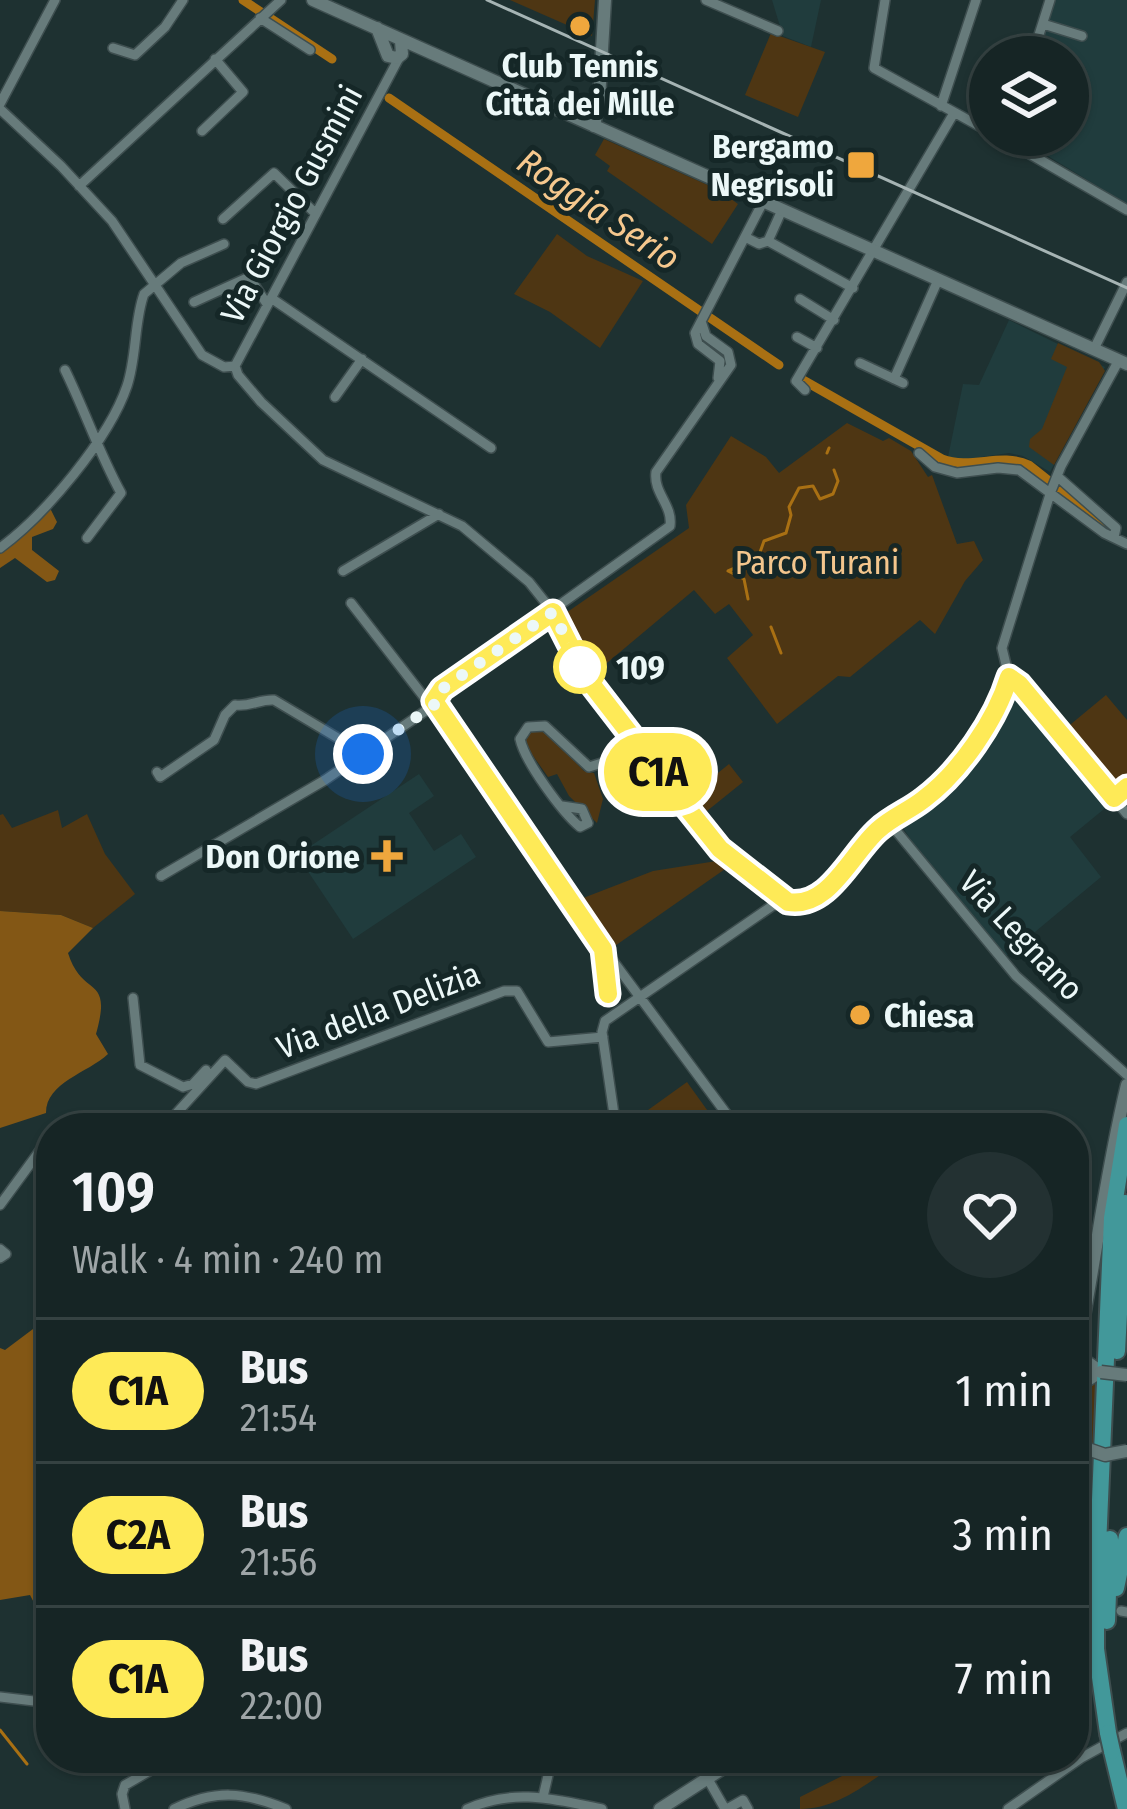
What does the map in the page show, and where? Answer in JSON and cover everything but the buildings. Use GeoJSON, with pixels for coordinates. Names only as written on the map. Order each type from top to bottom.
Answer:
{"type":"FeatureCollection","features":[{"type":"Feature","properties":{"kind":"highway"},"geometry":{"type":"LineString","coordinates":[[1102,1649],[1108,1275],[1116,1181],[1127,1125]]}},
{"type":"Feature","properties":{"kind":"highway"},"geometry":{"type":"LineString","coordinates":[[1102,1649],[1127,1178]]}},
{"type":"Feature","properties":{"kind":"highway"},"geometry":{"type":"LineString","coordinates":[[1089,1534],[1126,1809]]}},
{"type":"Feature","properties":{"kind":"highway"},"geometry":{"type":"LineString","coordinates":[[1102,1649],[1127,1536]]}},
{"type":"Feature","properties":{"kind":"highway"},"geometry":{"type":"LineString","coordinates":[[1117,1739],[1127,1777]]}},
{"type":"Feature","properties":{"kind":"street"},"geometry":{"type":"LineString","coordinates":[[55,0],[0,106],[125,238],[202,356],[224,368],[235,366],[261,402],[323,460],[462,526],[509,564],[553,612],[586,677],[720,849],[788,902]]}},
{"type":"Feature","properties":{"kind":"street"},"geometry":{"type":"LineString","coordinates":[[113,48],[135,55],[165,27],[183,0]]}},
{"type":"Feature","properties":{"kind":"street"},"geometry":{"type":"LineString","coordinates":[[313,0],[377,28],[398,50],[594,126],[1123,362],[1051,491],[1002,648],[1009,677],[958,765],[924,799],[888,821],[821,895],[802,903],[772,906],[604,1021],[614,1113]]}},
{"type":"Feature","properties":{"kind":"street"},"geometry":{"type":"LineString","coordinates":[[594,126],[605,0]]}},
{"type":"Feature","properties":{"kind":"street"},"geometry":{"type":"LineString","coordinates":[[706,0],[778,31]]}},
{"type":"Feature","properties":{"kind":"street"},"geometry":{"type":"LineString","coordinates":[[884,0],[874,68],[969,120]]}},
{"type":"Feature","properties":{"kind":"street"},"geometry":{"type":"LineString","coordinates":[[941,106],[976,0]]}},
{"type":"Feature","properties":{"kind":"street"},"geometry":{"type":"LineString","coordinates":[[1039,36],[1050,0]]}},
{"type":"Feature","properties":{"kind":"street"},"geometry":{"type":"LineString","coordinates":[[79,186],[276,4]]}},
{"type":"Feature","properties":{"kind":"street"},"geometry":{"type":"LineString","coordinates":[[260,18],[310,50]]}},
{"type":"Feature","properties":{"kind":"street"},"geometry":{"type":"LineString","coordinates":[[1043,24],[1082,36]]}},
{"type":"Feature","properties":{"kind":"street","name":"Via Giorgio Gusmini"},"geometry":{"type":"LineString","coordinates":[[235,366],[398,50]]}},
{"type":"Feature","properties":{"kind":"street"},"geometry":{"type":"LineString","coordinates":[[202,131],[243,90],[215,59]]}},
{"type":"Feature","properties":{"kind":"street"},"geometry":{"type":"LineString","coordinates":[[806,390],[796,380],[954,113]]}},
{"type":"Feature","properties":{"kind":"street"},"geometry":{"type":"LineString","coordinates":[[1036,156],[1127,210]]}},
{"type":"Feature","properties":{"kind":"street"},"geometry":{"type":"LineString","coordinates":[[223,219],[274,173],[316,214]]}},
{"type":"Feature","properties":{"kind":"street"},"geometry":{"type":"LineString","coordinates":[[161,876],[363,754],[434,705],[442,689],[664,534],[670,526],[670,511],[656,486],[656,472],[717,383],[720,361],[694,336],[763,202]]}},
{"type":"Feature","properties":{"kind":"street"},"geometry":{"type":"LineString","coordinates":[[745,237],[759,244],[768,241],[782,210]]}},
{"type":"Feature","properties":{"kind":"street"},"geometry":{"type":"LineString","coordinates":[[768,241],[853,288]]}},
{"type":"Feature","properties":{"kind":"street"},"geometry":{"type":"LineString","coordinates":[[0,548],[64,488],[126,390],[138,344],[141,298],[181,263],[224,244]]}},
{"type":"Feature","properties":{"kind":"street"},"geometry":{"type":"LineString","coordinates":[[194,302],[251,277],[269,301],[362,358],[491,448]]}},
{"type":"Feature","properties":{"kind":"street"},"geometry":{"type":"LineString","coordinates":[[860,362],[898,381],[938,280]]}},
{"type":"Feature","properties":{"kind":"street"},"geometry":{"type":"LineString","coordinates":[[1094,349],[1127,282]]}},
{"type":"Feature","properties":{"kind":"street"},"geometry":{"type":"LineString","coordinates":[[800,299],[834,320]]}},
{"type":"Feature","properties":{"kind":"street"},"geometry":{"type":"LineString","coordinates":[[797,337],[817,348]]}},
{"type":"Feature","properties":{"kind":"street"},"geometry":{"type":"LineString","coordinates":[[335,397],[362,358]]}},
{"type":"Feature","properties":{"kind":"street"},"geometry":{"type":"LineString","coordinates":[[64,370],[121,493],[87,538]]}},
{"type":"Feature","properties":{"kind":"street"},"geometry":{"type":"LineString","coordinates":[[920,453],[934,466],[958,473],[1010,468],[1127,544]]}},
{"type":"Feature","properties":{"kind":"street"},"geometry":{"type":"LineString","coordinates":[[1057,477],[1116,528],[1114,537]]}},
{"type":"Feature","properties":{"kind":"street"},"geometry":{"type":"LineString","coordinates":[[343,571],[440,514]]}},
{"type":"Feature","properties":{"kind":"street"},"geometry":{"type":"LineString","coordinates":[[351,603],[434,705],[603,949],[726,1113]]}},
{"type":"Feature","properties":{"kind":"street"},"geometry":{"type":"LineString","coordinates":[[1009,677],[1118,794],[1127,814]]}},
{"type":"Feature","properties":{"kind":"street"},"geometry":{"type":"LineString","coordinates":[[413,681],[422,689],[442,689]]}},
{"type":"Feature","properties":{"kind":"street"},"geometry":{"type":"LineString","coordinates":[[157,772],[160,777],[214,740],[235,705],[266,699],[363,754]]}},
{"type":"Feature","properties":{"kind":"street"},"geometry":{"type":"LineString","coordinates":[[562,806],[520,746],[528,727],[544,726],[589,767],[605,762],[633,738]]}},
{"type":"Feature","properties":{"kind":"street","name":"Via Legnano"},"geometry":{"type":"LineString","coordinates":[[888,821],[1016,976],[1127,1075]]}},
{"type":"Feature","properties":{"kind":"street","name":"Via della Delizia"},"geometry":{"type":"LineString","coordinates":[[225,1060],[256,1084],[512,990],[548,1042],[603,1037]]}},
{"type":"Feature","properties":{"kind":"street"},"geometry":{"type":"LineString","coordinates":[[133,998],[138,1062],[149,1071],[186,1087],[215,1061],[225,1060]]}},
{"type":"Feature","properties":{"kind":"street"},"geometry":{"type":"LineString","coordinates":[[177,1113],[225,1060]]}},
{"type":"Feature","properties":{"kind":"street"},"geometry":{"type":"LineString","coordinates":[[1089,1298],[1108,1162],[1127,1085]]}},
{"type":"Feature","properties":{"kind":"street"},"geometry":{"type":"LineString","coordinates":[[0,1205],[36,1156]]}},
{"type":"Feature","properties":{"kind":"street"},"geometry":{"type":"LineString","coordinates":[[0,1249],[6,1254],[0,1258]]}},
{"type":"Feature","properties":{"kind":"street"},"geometry":{"type":"LineString","coordinates":[[1089,1374],[1127,1375]]}},
{"type":"Feature","properties":{"kind":"street"},"geometry":{"type":"LineString","coordinates":[[1089,1455],[1127,1451]]}},
{"type":"Feature","properties":{"kind":"street"},"geometry":{"type":"LineString","coordinates":[[0,1696],[36,1700]]}},
{"type":"Feature","properties":{"kind":"street"},"geometry":{"type":"LineString","coordinates":[[1089,1754],[1117,1739]]}},
{"type":"Feature","properties":{"kind":"street"},"geometry":{"type":"LineString","coordinates":[[125,1809],[124,1785],[145,1773]]}},
{"type":"Feature","properties":{"kind":"street"},"geometry":{"type":"LineString","coordinates":[[646,1809],[707,1773]]}},
{"type":"Feature","properties":{"kind":"street"},"geometry":{"type":"LineString","coordinates":[[659,1809],[719,1773]]}},
{"type":"Feature","properties":{"kind":"street"},"geometry":{"type":"LineString","coordinates":[[1008,1809],[1060,1773]]}},
{"type":"Feature","properties":{"kind":"street"},"geometry":{"type":"LineString","coordinates":[[709,1781],[726,1809],[743,1800],[748,1809]]}},
{"type":"Feature","properties":{"kind":"street"},"geometry":{"type":"LineString","coordinates":[[174,1809],[215,1794],[240,1793],[286,1809]]}},
{"type":"Feature","properties":{"kind":"street"},"geometry":{"type":"LineString","coordinates":[[466,1809],[509,1795],[602,1809]]}},
{"type":"Feature","properties":{"kind":"shaded area"},"geometry":{"type":"Polygon","coordinates":[[[772,0],[821,0],[811,47],[783,36],[772,0]]]}},
{"type":"Feature","properties":{"kind":"shaded area"},"geometry":{"type":"Polygon","coordinates":[[[1053,0],[1127,0],[1127,204],[1048,156],[1089,156],[1089,36],[1042,36],[1053,0]]]}},
{"type":"Feature","properties":{"kind":"shaded area"},"geometry":{"type":"Polygon","coordinates":[[[1009,320],[1105,367],[1050,472],[1009,453],[948,457],[963,384],[979,385],[1009,320]]]}},
{"type":"Feature","properties":{"kind":"shaded area"},"geometry":{"type":"Polygon","coordinates":[[[50,508],[57,522],[53,529],[32,537],[32,550],[59,571],[55,580],[47,582],[15,558],[0,568],[0,553],[50,508]]]}},
{"type":"Feature","properties":{"kind":"shaded area"},"geometry":{"type":"Polygon","coordinates":[[[1018,695],[1109,805],[1070,837],[1101,877],[1005,957],[901,825],[950,786],[1008,700],[1018,695]]]}},
{"type":"Feature","properties":{"kind":"shaded area","name":"Don Orione"},"geometry":{"type":"Polygon","coordinates":[[[419,774],[434,796],[409,813],[434,851],[461,834],[476,857],[353,939],[297,855],[419,774]]]}},
{"type":"Feature","properties":{"kind":"shaded area"},"geometry":{"type":"Polygon","coordinates":[[[0,911],[61,915],[93,928],[68,953],[81,977],[99,994],[96,1034],[108,1054],[60,1086],[46,1113],[0,1128],[0,911]]]}},
{"type":"Feature","properties":{"kind":"shaded area"},"geometry":{"type":"Polygon","coordinates":[[[36,1327],[36,1607],[30,1595],[0,1600],[0,1348],[5,1350],[36,1327]]]}},
{"type":"Feature","properties":{"kind":"green space","name":"Club Tennis Città dei Mille"},"geometry":{"type":"Polygon","coordinates":[[[510,0],[595,0],[592,36],[510,0]]]}},
{"type":"Feature","properties":{"kind":"green space"},"geometry":{"type":"Polygon","coordinates":[[[771,33],[825,52],[798,117],[745,95],[771,33]]]}},
{"type":"Feature","properties":{"kind":"green space"},"geometry":{"type":"Polygon","coordinates":[[[604,139],[719,190],[738,204],[712,244],[607,171],[610,166],[595,155],[604,139]]]}},
{"type":"Feature","properties":{"kind":"green space"},"geometry":{"type":"Polygon","coordinates":[[[557,234],[587,256],[643,281],[600,348],[550,312],[514,294],[557,234]]]}},
{"type":"Feature","properties":{"kind":"green space"},"geometry":{"type":"Polygon","coordinates":[[[1058,343],[1099,362],[1105,371],[1054,465],[1029,447],[1030,439],[1042,429],[1067,367],[1051,359],[1058,343]]]}},
{"type":"Feature","properties":{"kind":"green space","name":"Parco Turani"},"geometry":{"type":"Polygon","coordinates":[[[847,423],[911,451],[928,477],[932,475],[957,544],[974,541],[983,560],[965,581],[935,634],[920,620],[850,677],[838,676],[777,724],[727,658],[753,635],[729,604],[715,614],[694,590],[595,673],[563,615],[689,528],[686,505],[731,436],[766,457],[779,473],[847,423]]]}},
{"type":"Feature","properties":{"kind":"green space"},"geometry":{"type":"Polygon","coordinates":[[[1106,695],[1127,720],[1127,782],[1116,791],[1065,729],[1106,695]]]}},
{"type":"Feature","properties":{"kind":"green space"},"geometry":{"type":"Polygon","coordinates":[[[532,730],[544,730],[584,771],[594,773],[603,799],[597,823],[569,796],[557,774],[548,777],[524,743],[532,730]]]}},
{"type":"Feature","properties":{"kind":"green space"},"geometry":{"type":"Polygon","coordinates":[[[729,764],[743,782],[707,811],[692,794],[729,764]]]}},
{"type":"Feature","properties":{"kind":"green space"},"geometry":{"type":"Polygon","coordinates":[[[58,810],[62,828],[87,814],[105,854],[135,894],[93,928],[61,915],[0,911],[0,815],[12,828],[58,810]]]}},
{"type":"Feature","properties":{"kind":"green space"},"geometry":{"type":"Polygon","coordinates":[[[723,860],[728,867],[612,948],[578,900],[653,871],[723,860]]]}},
{"type":"Feature","properties":{"kind":"green space"},"geometry":{"type":"Polygon","coordinates":[[[687,1082],[709,1113],[644,1113],[687,1082]]]}},
{"type":"Feature","properties":{"kind":"green space"},"geometry":{"type":"Polygon","coordinates":[[[1098,1379],[1096,1448],[1089,1442],[1089,1385],[1098,1379]]]}},
{"type":"Feature","properties":{"kind":"green space"},"geometry":{"type":"Polygon","coordinates":[[[848,1773],[883,1773],[829,1804],[800,1809],[800,1797],[848,1773]]]}},
{"type":"Feature","properties":{"kind":"waterway","name":"Roggia Serio"},"geometry":{"type":"LineString","coordinates":[[243,0],[332,59]]}},
{"type":"Feature","properties":{"kind":"waterway","name":"Roggia Serio"},"geometry":{"type":"LineString","coordinates":[[389,98],[779,365]]}},
{"type":"Feature","properties":{"kind":"waterway","name":"Roggia Serio"},"geometry":{"type":"LineString","coordinates":[[803,380],[942,459],[1029,465],[1107,527]]}},
{"type":"Feature","properties":{"kind":"waterway"},"geometry":{"type":"LineString","coordinates":[[827,453],[829,448]]}},
{"type":"Feature","properties":{"kind":"waterway"},"geometry":{"type":"LineString","coordinates":[[748,599],[744,579],[728,571],[758,558],[764,541],[786,533],[789,507],[799,488],[813,486],[820,499],[833,494],[838,481],[834,470]]}},
{"type":"Feature","properties":{"kind":"waterway"},"geometry":{"type":"LineString","coordinates":[[771,627],[781,653]]}},
{"type":"Feature","properties":{"kind":"waterway"},"geometry":{"type":"LineString","coordinates":[[0,1730],[27,1764]]}},
{"type":"Feature","properties":{"kind":"tram line"},"geometry":{"type":"LineString","coordinates":[[487,0],[1127,288]]}},
{"type":"Feature","properties":{"kind":"bus line","name":"C1A"},"geometry":{"type":"LineString","coordinates":[[608,994],[603,949],[437,712],[434,701],[442,689],[553,612],[586,677],[720,849],[788,902],[802,903],[821,895],[875,832],[948,777],[996,706],[1009,677],[1114,798],[1127,787]]}},
{"type":"Feature","properties":{"kind":"place","name":"Club Tennis Città dei Mille"},"geometry":{"type":"Point","coordinates":[580,26]}},
{"type":"Feature","properties":{"kind":"place","name":"Bergamo Negrisoli"},"geometry":{"type":"Point","coordinates":[861,165]}},
{"type":"Feature","properties":{"kind":"place","name":"109"},"geometry":{"type":"Point","coordinates":[580,667]}},
{"type":"Feature","properties":{"kind":"place","name":"Don Orione"},"geometry":{"type":"Point","coordinates":[387,856]}},
{"type":"Feature","properties":{"kind":"place","name":"Chiesa"},"geometry":{"type":"Point","coordinates":[860,1015]}},
{"type":"Feature","properties":{"kind":"route"},"geometry":{"type":"LineString","coordinates":[[363,754],[434,705],[442,689],[553,612],[580,667]]}}]}
